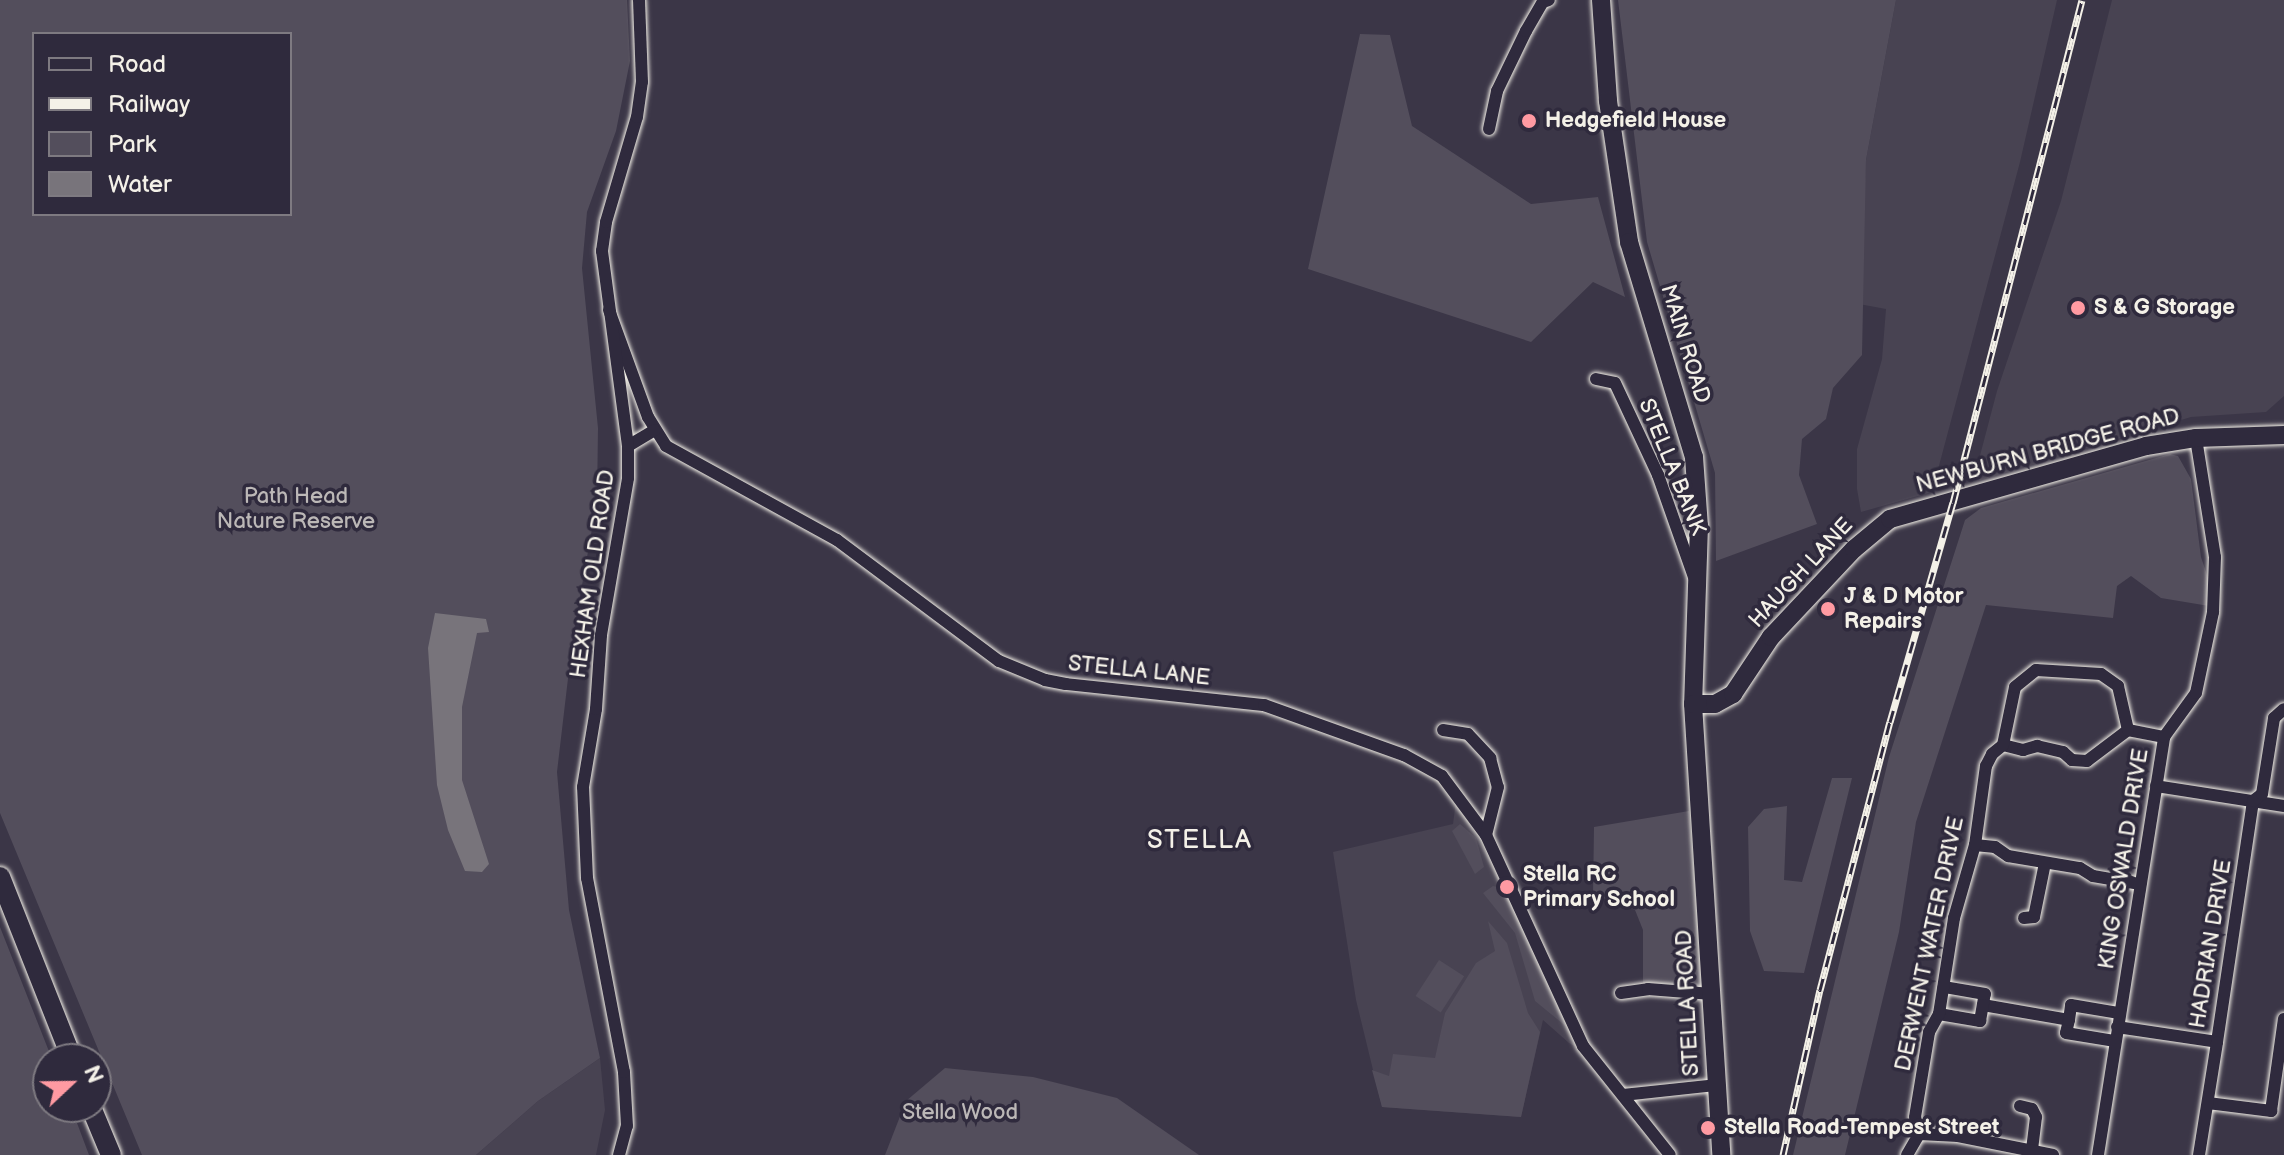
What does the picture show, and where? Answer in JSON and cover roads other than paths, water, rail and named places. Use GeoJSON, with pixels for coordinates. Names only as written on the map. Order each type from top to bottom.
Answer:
{"type":"FeatureCollection","features":[{"type":"Feature","properties":{"kind":"main road","name":"MAIN ROAD"},"geometry":{"type":"LineString","coordinates":[[1601,0],[1608,101],[1629,242],[1694,457],[1699,526],[1693,704]]}},
{"type":"Feature","properties":{"kind":"main road","name":"NEWBURN BRIDGE ROAD"},"geometry":{"type":"LineString","coordinates":[[1875,528],[1907,512],[1953,503],[2146,446],[2196,438],[2284,435]]}},
{"type":"Feature","properties":{"kind":"main road","name":"HAUGH LANE"},"geometry":{"type":"LineString","coordinates":[[1693,704],[1715,704],[1733,694],[1771,637],[1875,528]]}},
{"type":"Feature","properties":{"kind":"main road","name":"STELLA ROAD"},"geometry":{"type":"LineString","coordinates":[[1693,704],[1721,1155]]}},
{"type":"Feature","properties":{"kind":"main road"},"geometry":{"type":"LineString","coordinates":[[0,877],[66,1043]]}},
{"type":"Feature","properties":{"kind":"main road"},"geometry":{"type":"LineString","coordinates":[[98,1123],[111,1155]]}},
{"type":"Feature","properties":{"kind":"street","name":"HEXHAM OLD ROAD"},"geometry":{"type":"LineString","coordinates":[[619,1155],[627,1126],[624,1072],[596,933],[582,825],[583,787],[596,709],[601,635],[628,478],[628,446],[602,251],[606,222],[637,117],[642,82],[639,0]]}},
{"type":"Feature","properties":{"kind":"street"},"geometry":{"type":"LineString","coordinates":[[1489,129],[1497,91],[1526,31],[1543,2],[1549,0]]}},
{"type":"Feature","properties":{"kind":"street","name":"STELLA LANE"},"geometry":{"type":"LineString","coordinates":[[609,310],[655,430],[671,449],[837,540],[999,661],[1045,680],[1247,702],[1284,711],[1429,766],[1455,789],[1486,835],[1583,1046],[1670,1155]]}},
{"type":"Feature","properties":{"kind":"street","name":"STELLA BANK"},"geometry":{"type":"LineString","coordinates":[[1596,379],[1615,383],[1658,475],[1697,585]]}},
{"type":"Feature","properties":{"kind":"street"},"geometry":{"type":"LineString","coordinates":[[628,446],[655,430]]}},
{"type":"Feature","properties":{"kind":"street","name":"KING OSWALD DRIVE"},"geometry":{"type":"LineString","coordinates":[[2098,1155],[2164,737],[2196,693],[2216,583],[2196,438]]}},
{"type":"Feature","properties":{"kind":"street","name":"DERWENT WATER DRIVE"},"geometry":{"type":"LineString","coordinates":[[1919,1134],[1915,1117],[1927,1046],[1939,1014],[1954,918],[1975,845],[1986,766],[1992,754],[2003,745],[2015,687],[2036,670],[2071,675],[2101,674],[2118,686],[2128,730]]}},
{"type":"Feature","properties":{"kind":"street","name":"HADRIAN DRIVE"},"geometry":{"type":"LineString","coordinates":[[2117,1027],[2217,1042],[2253,801],[2262,794],[2274,718],[2284,709]]}},
{"type":"Feature","properties":{"kind":"street"},"geometry":{"type":"LineString","coordinates":[[1443,730],[1460,731],[1477,741],[1494,767],[1497,799],[1486,835]]}},
{"type":"Feature","properties":{"kind":"street"},"geometry":{"type":"LineString","coordinates":[[2003,745],[2023,750],[2037,746],[2063,752],[2072,760],[2087,761],[2128,730],[2164,737]]}},
{"type":"Feature","properties":{"kind":"street"},"geometry":{"type":"LineString","coordinates":[[2156,786],[2284,806]]}},
{"type":"Feature","properties":{"kind":"street"},"geometry":{"type":"LineString","coordinates":[[1975,845],[2045,863],[2080,868],[2093,876],[2140,884]]}},
{"type":"Feature","properties":{"kind":"street"},"geometry":{"type":"LineString","coordinates":[[2024,918],[2034,917],[2045,863]]}},
{"type":"Feature","properties":{"kind":"street"},"geometry":{"type":"LineString","coordinates":[[1939,1014],[1980,1021],[1983,1005],[1985,994],[1944,987]]}},
{"type":"Feature","properties":{"kind":"street"},"geometry":{"type":"LineString","coordinates":[[1621,993],[1648,989],[1712,994]]}},
{"type":"Feature","properties":{"kind":"street"},"geometry":{"type":"LineString","coordinates":[[1983,1005],[2069,1020]]}},
{"type":"Feature","properties":{"kind":"street"},"geometry":{"type":"LineString","coordinates":[[2115,1041],[2066,1033],[2071,1005],[2119,1013]]}},
{"type":"Feature","properties":{"kind":"street"},"geometry":{"type":"LineString","coordinates":[[2208,1103],[2271,1111],[2284,1019]]}},
{"type":"Feature","properties":{"kind":"street"},"geometry":{"type":"LineString","coordinates":[[2199,1155],[2217,1042]]}},
{"type":"Feature","properties":{"kind":"street"},"geometry":{"type":"LineString","coordinates":[[1623,1095],[1717,1085]]}},
{"type":"Feature","properties":{"kind":"street"},"geometry":{"type":"LineString","coordinates":[[2020,1106],[2032,1109],[2036,1117],[2031,1153]]}},
{"type":"Feature","properties":{"kind":"street"},"geometry":{"type":"LineString","coordinates":[[1907,1155],[1919,1134],[1958,1136],[2053,1155]]}},
{"type":"Feature","properties":{"kind":"water"},"geometry":{"type":"Polygon","coordinates":[[[435,613],[486,619],[489,632],[477,633],[462,707],[462,780],[489,864],[482,872],[465,871],[448,830],[437,785],[428,648],[435,613]]]}},
{"type":"Feature","properties":{"kind":"railway"},"geometry":{"type":"LineString","coordinates":[[1783,1155],[1820,990],[1890,722],[1953,503],[2082,0]]}},
{"type":"Feature","properties":{"kind":"place","name":"Hedgefield House"},"geometry":{"type":"Point","coordinates":[1529,121]}},
{"type":"Feature","properties":{"kind":"place","name":"S & G Storage"},"geometry":{"type":"Point","coordinates":[2078,308]}},
{"type":"Feature","properties":{"kind":"place","name":"J & D Motor Repairs"},"geometry":{"type":"Point","coordinates":[1828,609]}},
{"type":"Feature","properties":{"kind":"place","name":"Stella RC Primary School"},"geometry":{"type":"Point","coordinates":[1507,887]}},
{"type":"Feature","properties":{"kind":"place","name":"Stella Road-Tempest Street"},"geometry":{"type":"Point","coordinates":[1708,1128]}},
{"type":"Feature","properties":{"kind":"district","name":"STELLA"},"geometry":{"type":"Point","coordinates":[1200,841]}},
{"type":"Feature","properties":{"kind":"park label","name":"Path Head Nature Reserve"},"geometry":{"type":"Point","coordinates":[296,508]}},
{"type":"Feature","properties":{"kind":"park label","name":"Stella Wood"},"geometry":{"type":"Point","coordinates":[960,1113]}}]}
